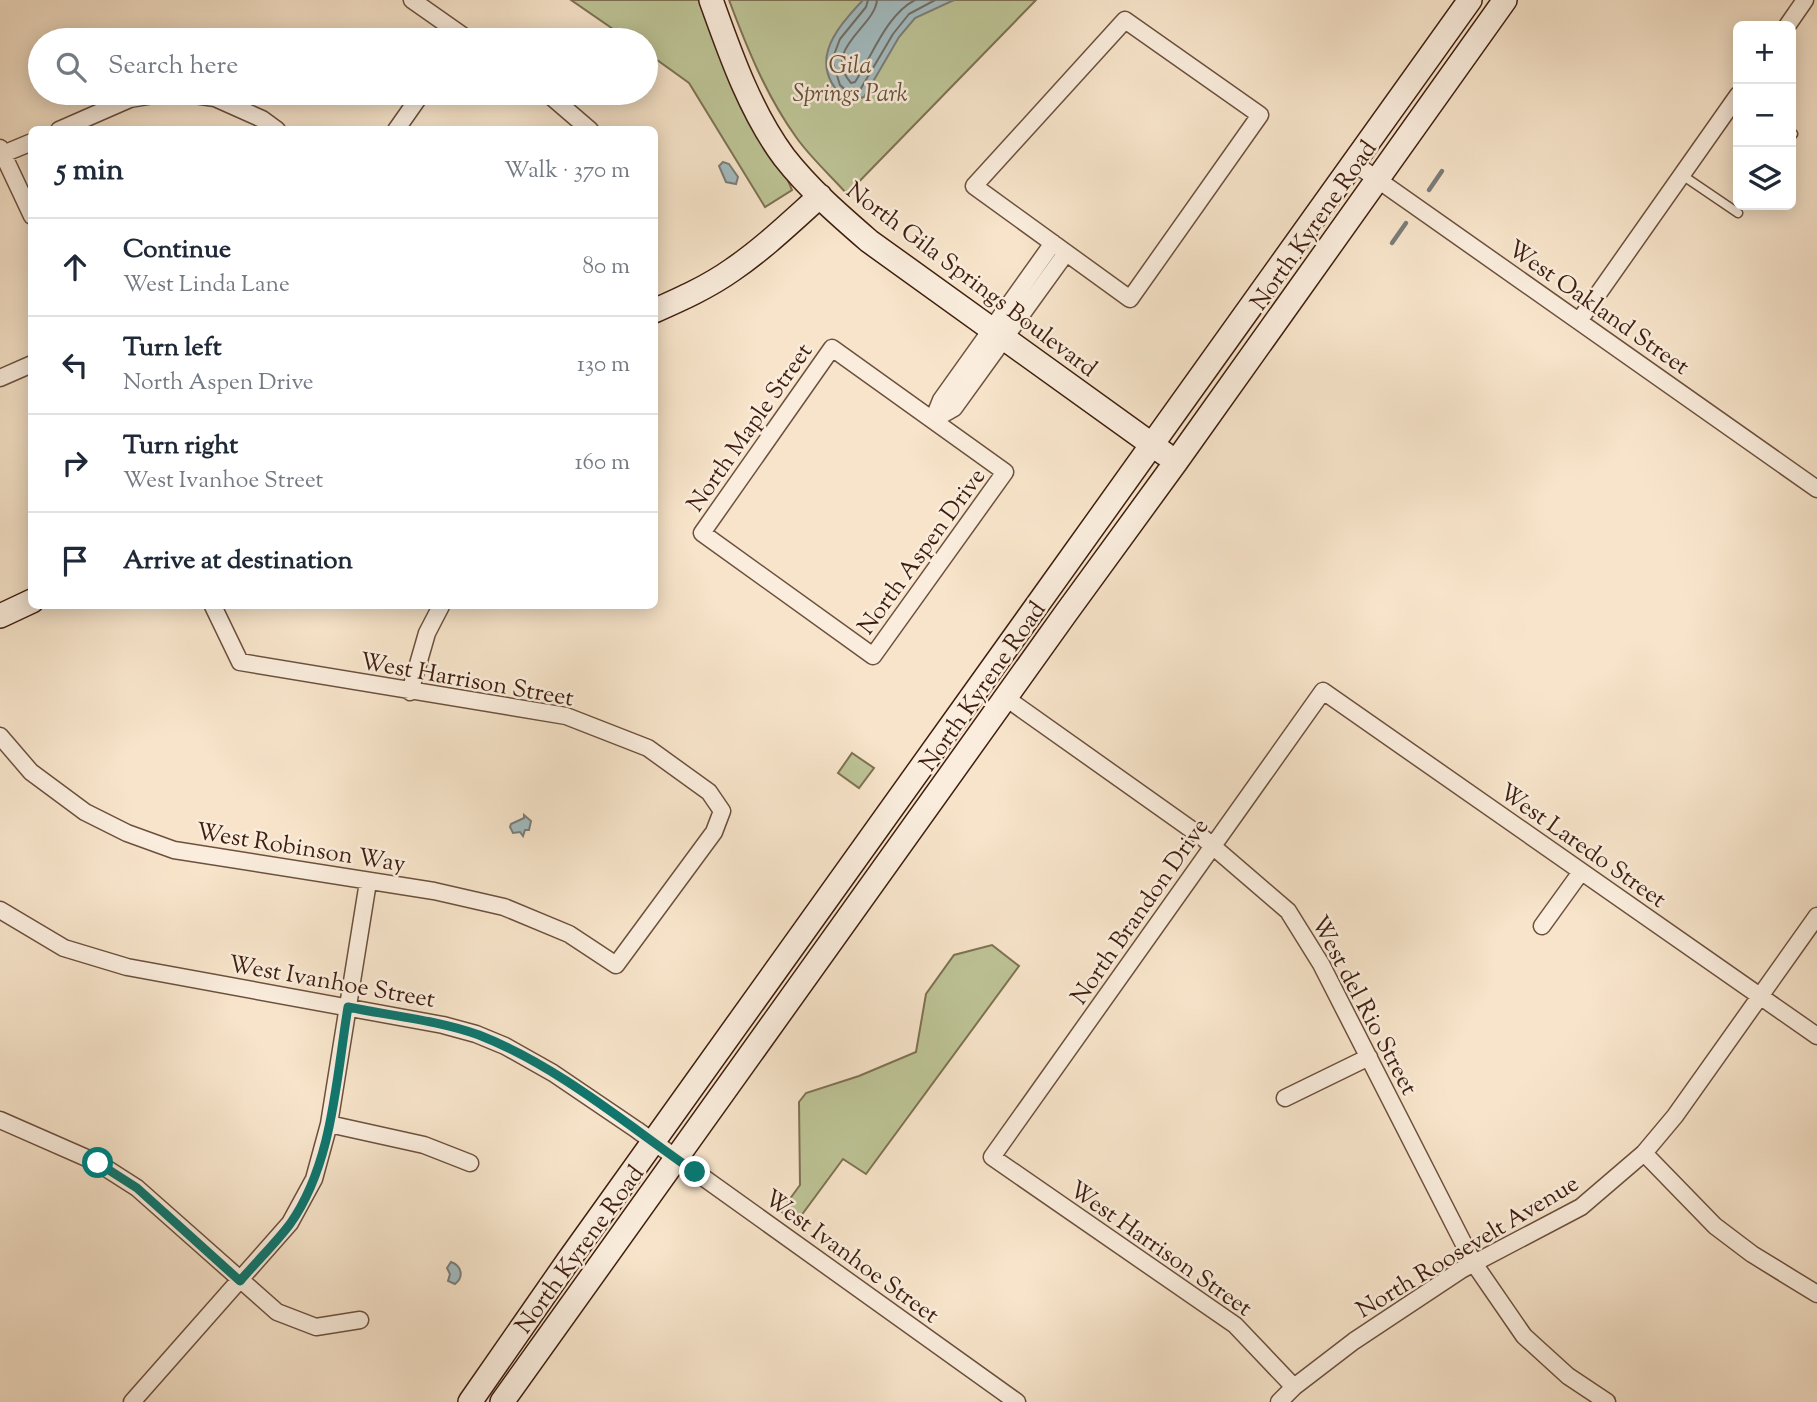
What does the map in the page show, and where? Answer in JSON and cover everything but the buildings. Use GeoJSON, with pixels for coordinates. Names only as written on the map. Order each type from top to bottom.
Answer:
{"type":"FeatureCollection","features":[{"type":"Feature","properties":{"kind":"main road","name":"North Gila Springs Boulevard"},"geometry":{"type":"LineString","coordinates":[[711,0],[752,102],[782,154],[820,196],[869,241],[1176,462]]}},
{"type":"Feature","properties":{"kind":"main road","name":"North Kyrene Road"},"geometry":{"type":"LineString","coordinates":[[470,1402],[1469,0]]}},
{"type":"Feature","properties":{"kind":"main road","name":"North Kyrene Road"},"geometry":{"type":"LineString","coordinates":[[502,1402],[1505,0]]}},
{"type":"Feature","properties":{"kind":"main road"},"geometry":{"type":"LineString","coordinates":[[658,310],[731,271],[757,252],[820,196]]}},
{"type":"Feature","properties":{"kind":"main road"},"geometry":{"type":"LineString","coordinates":[[0,616],[28,603]]}},
{"type":"Feature","properties":{"kind":"street"},"geometry":{"type":"LineString","coordinates":[[412,0],[449,28]]}},
{"type":"Feature","properties":{"kind":"street"},"geometry":{"type":"LineString","coordinates":[[1790,21],[1805,0]]}},
{"type":"Feature","properties":{"kind":"street"},"geometry":{"type":"LineString","coordinates":[[1125,20],[1260,115],[1130,299],[1059,248],[974,186],[1125,20]]}},
{"type":"Feature","properties":{"kind":"street"},"geometry":{"type":"LineString","coordinates":[[1579,321],[1733,102]]}},
{"type":"Feature","properties":{"kind":"street"},"geometry":{"type":"LineString","coordinates":[[68,126],[117,105]]}},
{"type":"Feature","properties":{"kind":"street"},"geometry":{"type":"LineString","coordinates":[[231,105],[262,118],[272,126]]}},
{"type":"Feature","properties":{"kind":"street"},"geometry":{"type":"LineString","coordinates":[[399,126],[414,105]]}},
{"type":"Feature","properties":{"kind":"street"},"geometry":{"type":"LineString","coordinates":[[561,105],[585,126]]}},
{"type":"Feature","properties":{"kind":"street"},"geometry":{"type":"LineString","coordinates":[[28,143],[1,151],[28,208]]}},
{"type":"Feature","properties":{"kind":"street","name":"West Oakland Street"},"geometry":{"type":"LineString","coordinates":[[1354,163],[1817,489]]}},
{"type":"Feature","properties":{"kind":"street"},"geometry":{"type":"LineString","coordinates":[[933,420],[940,400],[998,335],[1059,248]]}},
{"type":"Feature","properties":{"kind":"street","name":"North Maple Street"},"geometry":{"type":"LineString","coordinates":[[873,656],[702,533],[832,348],[933,420]]}},
{"type":"Feature","properties":{"kind":"street"},"geometry":{"type":"LineString","coordinates":[[0,378],[28,366]]}},
{"type":"Feature","properties":{"kind":"street","name":"North Aspen Drive"},"geometry":{"type":"LineString","coordinates":[[873,656],[1005,472],[933,420]]}},
{"type":"Feature","properties":{"kind":"street","name":"West Harrison Street"},"geometry":{"type":"LineString","coordinates":[[214,609],[240,662],[566,716],[648,748],[709,792],[722,811],[715,832],[616,965]]}},
{"type":"Feature","properties":{"kind":"street"},"geometry":{"type":"LineString","coordinates":[[410,692],[428,633],[440,609]]}},
{"type":"Feature","properties":{"kind":"street","name":"North Brandon Drive"},"geometry":{"type":"LineString","coordinates":[[992,1157],[1323,691]]}},
{"type":"Feature","properties":{"kind":"street","name":"West Laredo Street"},"geometry":{"type":"LineString","coordinates":[[1323,691],[1817,1036]]}},
{"type":"Feature","properties":{"kind":"street","name":"West del Rio Street"},"geometry":{"type":"LineString","coordinates":[[1006,698],[1213,845],[1288,911],[1321,964],[1473,1262],[1524,1336],[1568,1376],[1607,1402]]}},
{"type":"Feature","properties":{"kind":"street","name":"West Robinson Way"},"geometry":{"type":"LineString","coordinates":[[0,736],[31,772],[85,812],[127,833],[174,850],[434,891],[504,907],[569,934],[616,965]]}},
{"type":"Feature","properties":{"kind":"street"},"geometry":{"type":"LineString","coordinates":[[1542,926],[1581,872]]}},
{"type":"Feature","properties":{"kind":"street"},"geometry":{"type":"LineString","coordinates":[[132,1402],[290,1223],[314,1179],[329,1124],[368,882]]}},
{"type":"Feature","properties":{"kind":"street","name":"West Ivanhoe Street"},"geometry":{"type":"LineString","coordinates":[[0,910],[64,948],[127,967],[443,1025],[505,1046],[553,1073],[654,1142],[1017,1402]]}},
{"type":"Feature","properties":{"kind":"street","name":"North Roosevelt Avenue"},"geometry":{"type":"LineString","coordinates":[[1279,1402],[1294,1387],[1354,1341],[1473,1262],[1581,1207],[1644,1153],[1675,1116],[1817,916]]}},
{"type":"Feature","properties":{"kind":"street"},"geometry":{"type":"LineString","coordinates":[[1285,1098],[1369,1057]]}},
{"type":"Feature","properties":{"kind":"street"},"geometry":{"type":"LineString","coordinates":[[0,1120],[98,1163],[137,1188],[277,1312],[316,1327],[360,1321]]}},
{"type":"Feature","properties":{"kind":"street"},"geometry":{"type":"LineString","coordinates":[[329,1124],[424,1145],[470,1163]]}},
{"type":"Feature","properties":{"kind":"street"},"geometry":{"type":"LineString","coordinates":[[1644,1153],[1715,1226],[1752,1254],[1817,1294]]}},
{"type":"Feature","properties":{"kind":"street","name":"West Harrison Street"},"geometry":{"type":"LineString","coordinates":[[992,1157],[1235,1325],[1294,1387]]}},
{"type":"Feature","properties":{"kind":"lane"},"geometry":{"type":"LineString","coordinates":[[1682,174],[1738,213]]}},
{"type":"Feature","properties":{"kind":"green space"},"geometry":{"type":"Polygon","coordinates":[[[571,0],[711,0],[792,190],[765,207],[689,83],[658,61],[658,28],[612,28],[571,0]]]}},
{"type":"Feature","properties":{"kind":"green space","name":"Gila Springs Park"},"geometry":{"type":"Polygon","coordinates":[[[729,0],[1036,0],[847,194],[807,152],[775,105],[729,0]]]}},
{"type":"Feature","properties":{"kind":"green space"},"geometry":{"type":"Polygon","coordinates":[[[852,753],[874,768],[859,788],[838,773],[852,753]]]}},
{"type":"Feature","properties":{"kind":"green space"},"geometry":{"type":"Polygon","coordinates":[[[992,945],[1019,966],[866,1174],[843,1159],[795,1224],[781,1211],[800,1185],[799,1102],[806,1093],[859,1076],[916,1052],[926,994],[954,955],[992,945]]]}},
{"type":"Feature","properties":{"kind":"water"},"geometry":{"type":"Polygon","coordinates":[[[863,0],[954,0],[915,18],[899,37],[864,97],[847,101],[828,75],[828,49],[842,24],[863,0]]]}},
{"type":"Feature","properties":{"kind":"water"},"geometry":{"type":"Polygon","coordinates":[[[723,162],[729,164],[738,177],[736,184],[726,182],[719,166],[723,162]]]}},
{"type":"Feature","properties":{"kind":"water"},"geometry":{"type":"Polygon","coordinates":[[[524,815],[531,821],[529,830],[525,830],[523,836],[520,832],[513,833],[511,824],[524,818],[524,815]]]}},
{"type":"Feature","properties":{"kind":"water"},"geometry":{"type":"Polygon","coordinates":[[[451,1262],[458,1266],[461,1272],[455,1284],[448,1281],[450,1274],[447,1268],[451,1262]]]}},
{"type":"Feature","properties":{"kind":"waterway"},"geometry":{"type":"LineString","coordinates":[[1429,190],[1442,171]]}},
{"type":"Feature","properties":{"kind":"waterway"},"geometry":{"type":"LineString","coordinates":[[1392,243],[1406,223]]}},
{"type":"Feature","properties":{"kind":"route"},"geometry":{"type":"LineString","coordinates":[[98,1163],[137,1188],[240,1281],[290,1223],[314,1179],[329,1124],[348,1007],[443,1025],[505,1046],[553,1073],[695,1172]]}}]}
